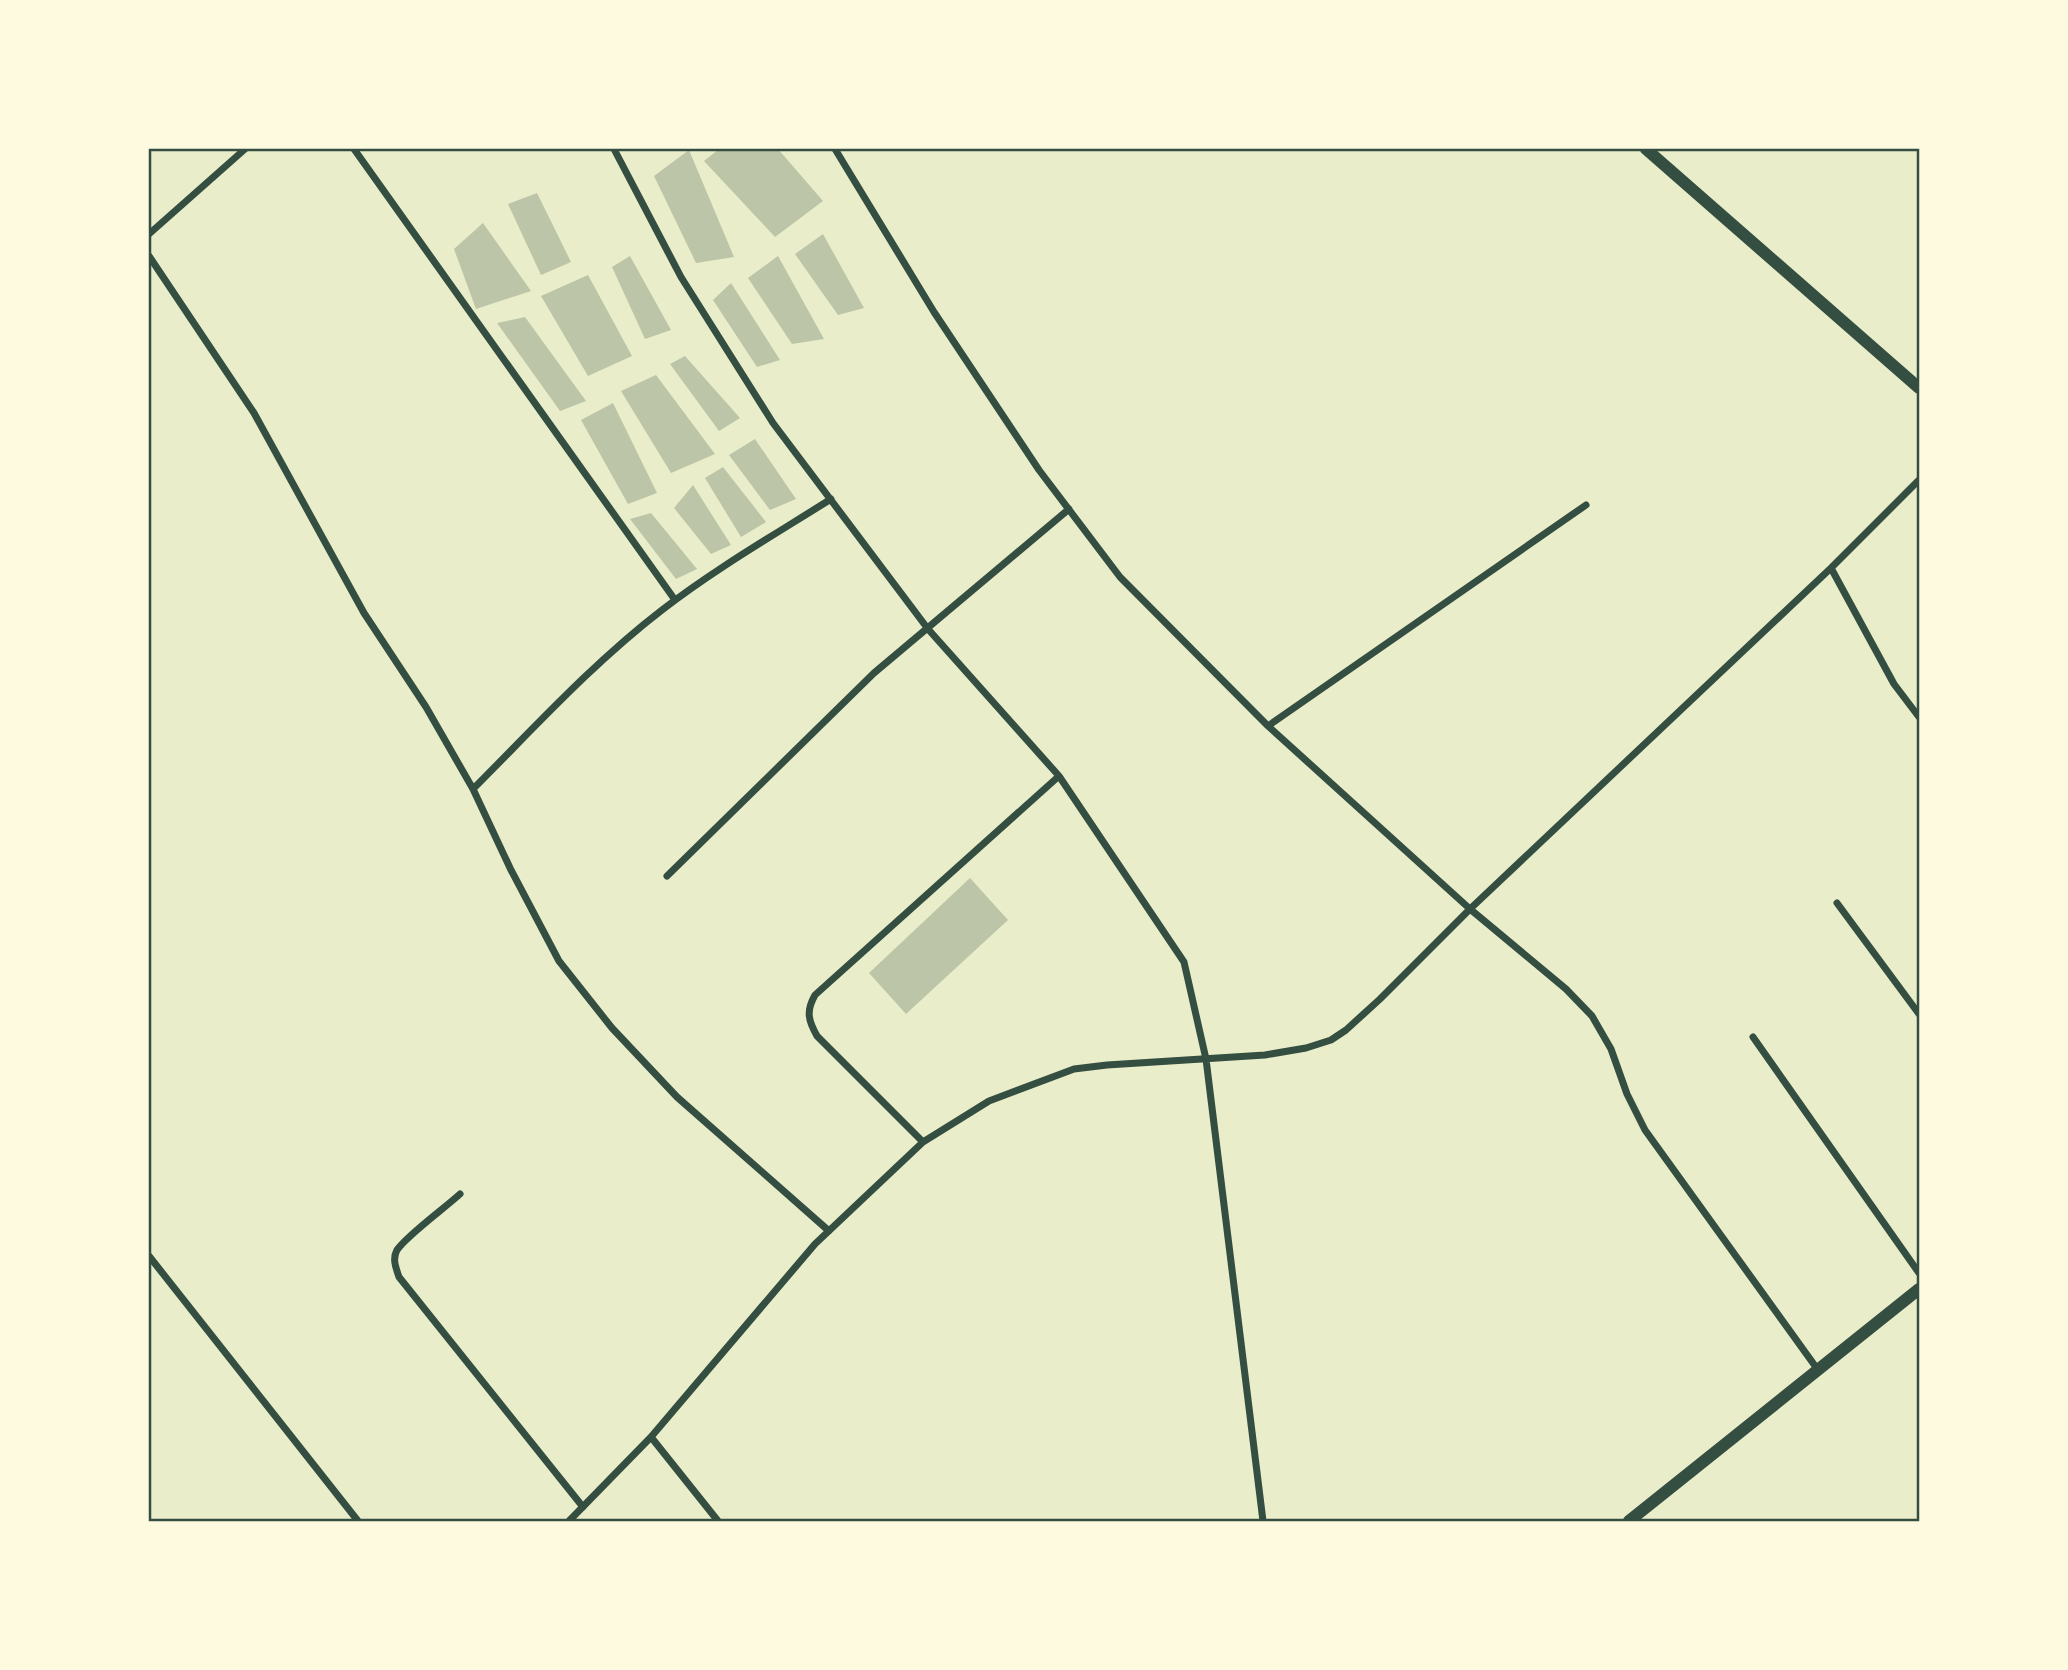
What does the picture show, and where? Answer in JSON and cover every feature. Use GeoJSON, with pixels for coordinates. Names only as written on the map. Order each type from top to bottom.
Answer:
{"type":"FeatureCollection","features":[{"type":"Feature","properties":{"kind":"street"},"geometry":{"type":"LineString","coordinates":[[149,234],[245,149]]}},
{"type":"Feature","properties":{"kind":"street"},"geometry":{"type":"LineString","coordinates":[[354,149],[675,600]]}},
{"type":"Feature","properties":{"kind":"street"},"geometry":{"type":"LineString","coordinates":[[614,149],[681,277],[773,423],[928,629],[1059,776],[1184,962],[1206,1059],[1263,1521]]}},
{"type":"Feature","properties":{"kind":"street"},"geometry":{"type":"LineString","coordinates":[[835,149],[934,312],[1039,470],[1120,577],[1268,726],[1470,909],[1566,989],[1592,1016],[1611,1049],[1627,1094],[1646,1130],[1818,1371]]}},
{"type":"Feature","properties":{"kind":"street"},"geometry":{"type":"LineString","coordinates":[[1646,149],[1919,388]]}},
{"type":"Feature","properties":{"kind":"street"},"geometry":{"type":"LineString","coordinates":[[149,256],[254,412],[363,613],[426,706],[473,789],[511,870],[559,961],[611,1028],[677,1097],[829,1231]]}},
{"type":"Feature","properties":{"kind":"street"},"geometry":{"type":"LineString","coordinates":[[569,1521],[651,1437],[815,1244],[923,1142],[989,1101],[1074,1069],[1265,1055],[1306,1048],[1331,1040],[1346,1030],[1831,568],[1919,480]]}},
{"type":"Feature","properties":{"kind":"street"},"geometry":{"type":"LineString","coordinates":[[473,789],[600,663],[675,600],[712,573],[831,499]]}},
{"type":"Feature","properties":{"kind":"street"},"geometry":{"type":"LineString","coordinates":[[1268,726],[1586,505]]}},
{"type":"Feature","properties":{"kind":"street"},"geometry":{"type":"LineString","coordinates":[[667,876],[874,673],[1069,509]]}},
{"type":"Feature","properties":{"kind":"street"},"geometry":{"type":"LineString","coordinates":[[1831,568],[1894,684],[1919,717]]}},
{"type":"Feature","properties":{"kind":"street"},"geometry":{"type":"LineString","coordinates":[[923,1142],[817,1036],[809,1022],[808,1007],[815,995],[1059,776]]}},
{"type":"Feature","properties":{"kind":"street"},"geometry":{"type":"LineString","coordinates":[[1837,903],[1919,1014]]}},
{"type":"Feature","properties":{"kind":"street"},"geometry":{"type":"LineString","coordinates":[[1753,1037],[1919,1273]]}},
{"type":"Feature","properties":{"kind":"street"},"geometry":{"type":"LineString","coordinates":[[460,1194],[404,1242],[396,1252],[394,1265],[399,1276],[583,1507]]}},
{"type":"Feature","properties":{"kind":"street"},"geometry":{"type":"LineString","coordinates":[[149,1256],[358,1521]]}},
{"type":"Feature","properties":{"kind":"street"},"geometry":{"type":"LineString","coordinates":[[1629,1521],[1919,1289]]}},
{"type":"Feature","properties":{"kind":"street"},"geometry":{"type":"LineString","coordinates":[[651,1437],[718,1521]]}},
{"type":"Feature","properties":{"kind":"building"},"geometry":{"type":"Polygon","coordinates":[[[719,149],[778,149],[823,201],[775,237],[704,161],[719,149]]]}},
{"type":"Feature","properties":{"kind":"building"},"geometry":{"type":"Polygon","coordinates":[[[689,150],[734,257],[696,263],[654,176],[689,150]]]}},
{"type":"Feature","properties":{"kind":"building"},"geometry":{"type":"Polygon","coordinates":[[[537,193],[571,262],[541,275],[508,204],[537,193]]]}},
{"type":"Feature","properties":{"kind":"building"},"geometry":{"type":"Polygon","coordinates":[[[483,223],[531,291],[476,309],[454,249],[483,223]]]}},
{"type":"Feature","properties":{"kind":"building"},"geometry":{"type":"Polygon","coordinates":[[[823,234],[864,308],[838,315],[795,254],[823,234]]]}},
{"type":"Feature","properties":{"kind":"building"},"geometry":{"type":"Polygon","coordinates":[[[630,256],[671,330],[645,339],[612,267],[630,256]]]}},
{"type":"Feature","properties":{"kind":"building"},"geometry":{"type":"Polygon","coordinates":[[[778,256],[824,339],[792,344],[748,278],[778,256]]]}},
{"type":"Feature","properties":{"kind":"building"},"geometry":{"type":"Polygon","coordinates":[[[588,275],[632,356],[588,376],[541,296],[588,275]]]}},
{"type":"Feature","properties":{"kind":"building"},"geometry":{"type":"Polygon","coordinates":[[[731,283],[780,360],[757,367],[713,300],[731,283]]]}},
{"type":"Feature","properties":{"kind":"building"},"geometry":{"type":"Polygon","coordinates":[[[525,317],[586,401],[560,411],[497,323],[525,317]]]}},
{"type":"Feature","properties":{"kind":"building"},"geometry":{"type":"Polygon","coordinates":[[[685,356],[740,418],[719,431],[670,364],[685,356]]]}},
{"type":"Feature","properties":{"kind":"building"},"geometry":{"type":"Polygon","coordinates":[[[656,375],[715,454],[671,473],[621,391],[656,375]]]}},
{"type":"Feature","properties":{"kind":"building"},"geometry":{"type":"Polygon","coordinates":[[[613,403],[657,493],[628,504],[581,420],[613,403]]]}},
{"type":"Feature","properties":{"kind":"building"},"geometry":{"type":"Polygon","coordinates":[[[755,439],[796,499],[770,510],[729,455],[755,439]]]}},
{"type":"Feature","properties":{"kind":"building"},"geometry":{"type":"Polygon","coordinates":[[[723,467],[766,522],[741,537],[705,478],[723,467]]]}},
{"type":"Feature","properties":{"kind":"building"},"geometry":{"type":"Polygon","coordinates":[[[693,485],[731,545],[711,554],[674,508],[693,485]]]}},
{"type":"Feature","properties":{"kind":"building"},"geometry":{"type":"Polygon","coordinates":[[[651,513],[697,569],[676,579],[630,519],[651,513]]]}},
{"type":"Feature","properties":{"kind":"building"},"geometry":{"type":"Polygon","coordinates":[[[970,878],[1008,920],[906,1014],[869,973],[970,878]]]}}]}
